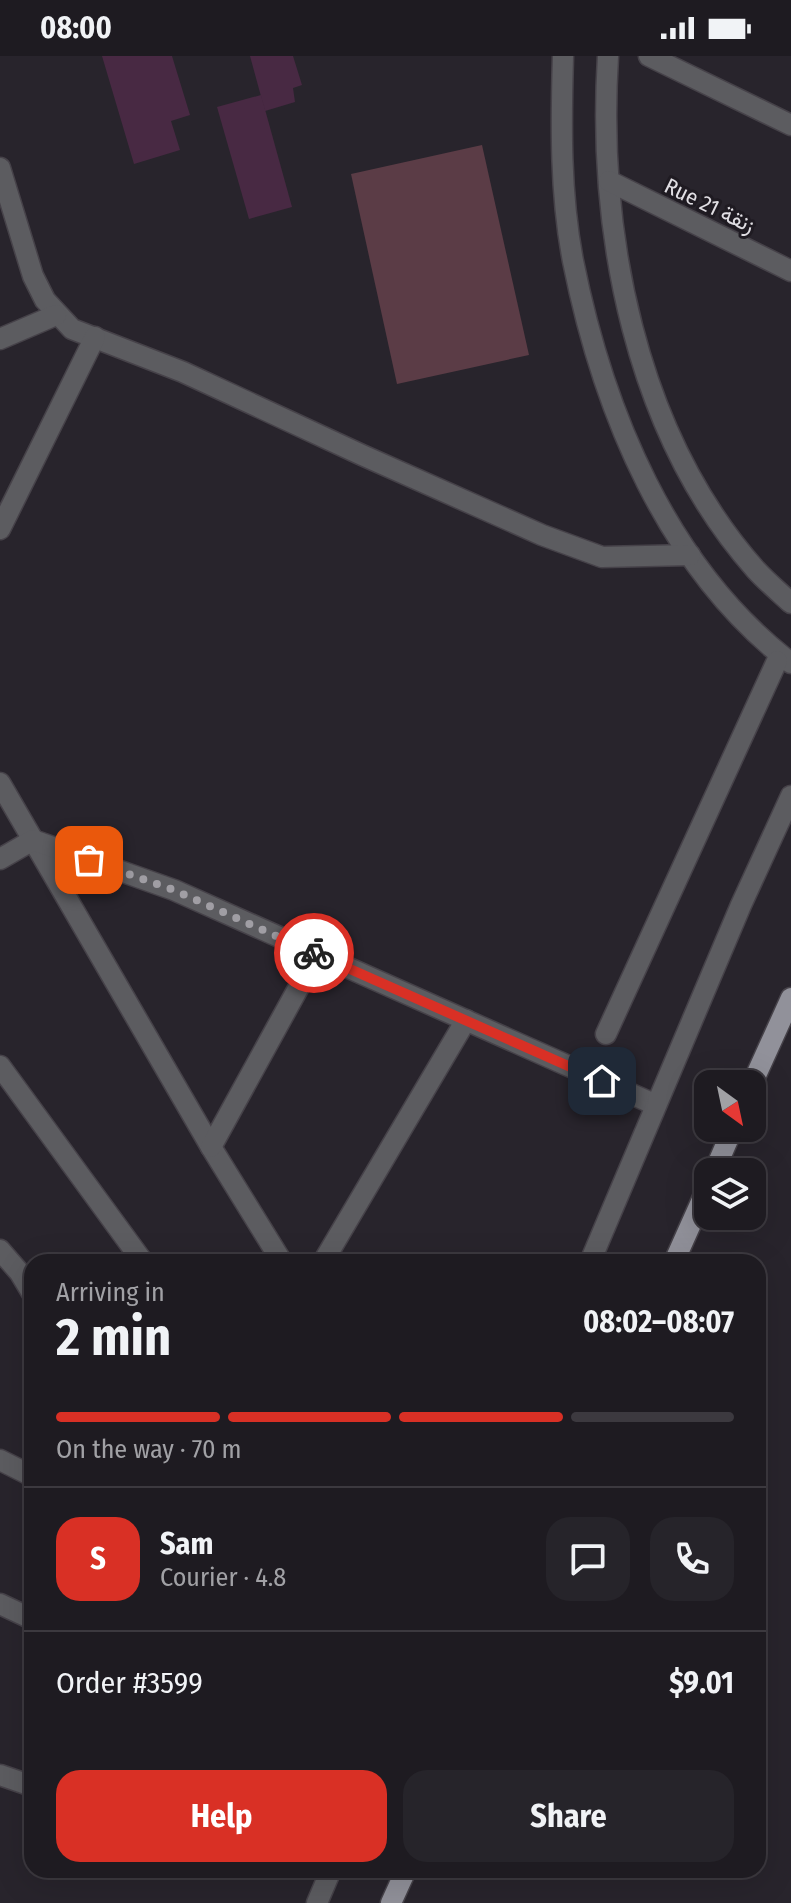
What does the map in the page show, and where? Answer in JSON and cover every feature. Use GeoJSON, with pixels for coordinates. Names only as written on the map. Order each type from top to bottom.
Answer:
{"type":"FeatureCollection","features":[{"type":"Feature","properties":{"kind":"main road"},"geometry":{"type":"LineString","coordinates":[[758,1070],[791,998]]}},
{"type":"Feature","properties":{"kind":"main road"},"geometry":{"type":"LineString","coordinates":[[678,1254],[694,1217]]}},
{"type":"Feature","properties":{"kind":"main road"},"geometry":{"type":"LineString","coordinates":[[391,1903],[402,1878]]}},
{"type":"Feature","properties":{"kind":"street"},"geometry":{"type":"LineString","coordinates":[[563,56],[561,118],[564,192],[573,260],[587,320],[623,431],[656,503],[690,555],[736,615],[784,662],[606,1034]]}},
{"type":"Feature","properties":{"kind":"street"},"geometry":{"type":"LineString","coordinates":[[608,56],[609,181],[625,297],[643,370],[703,497],[756,569],[791,603]]}},
{"type":"Feature","properties":{"kind":"street"},"geometry":{"type":"LineString","coordinates":[[649,56],[791,125]]}},
{"type":"Feature","properties":{"kind":"street"},"geometry":{"type":"LineString","coordinates":[[0,168],[33,276],[56,315],[72,329],[183,372],[528,529],[602,557],[690,555]]}},
{"type":"Feature","properties":{"kind":"street","name":"Rue 21 زنقة"},"geometry":{"type":"LineString","coordinates":[[609,181],[791,271]]}},
{"type":"Feature","properties":{"kind":"street"},"geometry":{"type":"LineString","coordinates":[[0,339],[56,315]]}},
{"type":"Feature","properties":{"kind":"street"},"geometry":{"type":"LineString","coordinates":[[0,529],[95,337]]}},
{"type":"Feature","properties":{"kind":"street"},"geometry":{"type":"LineString","coordinates":[[0,783],[211,1147],[277,1254]]}},
{"type":"Feature","properties":{"kind":"street"},"geometry":{"type":"LineString","coordinates":[[593,1254],[741,905],[791,796]]}},
{"type":"Feature","properties":{"kind":"street"},"geometry":{"type":"LineString","coordinates":[[0,859],[33,840],[174,890],[656,1105]]}},
{"type":"Feature","properties":{"kind":"street"},"geometry":{"type":"LineString","coordinates":[[211,1147],[317,954]]}},
{"type":"Feature","properties":{"kind":"street"},"geometry":{"type":"LineString","coordinates":[[328,1254],[466,1020]]}},
{"type":"Feature","properties":{"kind":"street"},"geometry":{"type":"LineString","coordinates":[[0,1066],[137,1254]]}},
{"type":"Feature","properties":{"kind":"street"},"geometry":{"type":"LineString","coordinates":[[0,1250],[24,1280]]}},
{"type":"Feature","properties":{"kind":"street"},"geometry":{"type":"LineString","coordinates":[[0,1460],[24,1472]]}},
{"type":"Feature","properties":{"kind":"street"},"geometry":{"type":"LineString","coordinates":[[0,1604],[24,1615]]}},
{"type":"Feature","properties":{"kind":"street"},"geometry":{"type":"LineString","coordinates":[[0,1775],[24,1783]]}},
{"type":"Feature","properties":{"kind":"street"},"geometry":{"type":"LineString","coordinates":[[317,1903],[328,1878]]}},
{"type":"Feature","properties":{"kind":"shaded area"},"geometry":{"type":"Polygon","coordinates":[[[482,145],[529,355],[397,384],[351,174],[482,145]]]}},
{"type":"Feature","properties":{"kind":"building"},"geometry":{"type":"Polygon","coordinates":[[[102,56],[172,56],[190,115],[171,121],[180,150],[134,164],[102,56]]]}},
{"type":"Feature","properties":{"kind":"building"},"geometry":{"type":"Polygon","coordinates":[[[250,56],[293,56],[302,85],[293,88],[295,102],[265,111],[250,56]]]}},
{"type":"Feature","properties":{"kind":"building"},"geometry":{"type":"Polygon","coordinates":[[[261,95],[292,207],[249,219],[217,107],[261,95]]]}},
{"type":"Feature","properties":{"kind":"way so far"},"geometry":{"type":"LineString","coordinates":[[89,860],[174,890],[314,953]]}},
{"type":"Feature","properties":{"kind":"route"},"geometry":{"type":"LineString","coordinates":[[314,953],[602,1081]]}}]}
